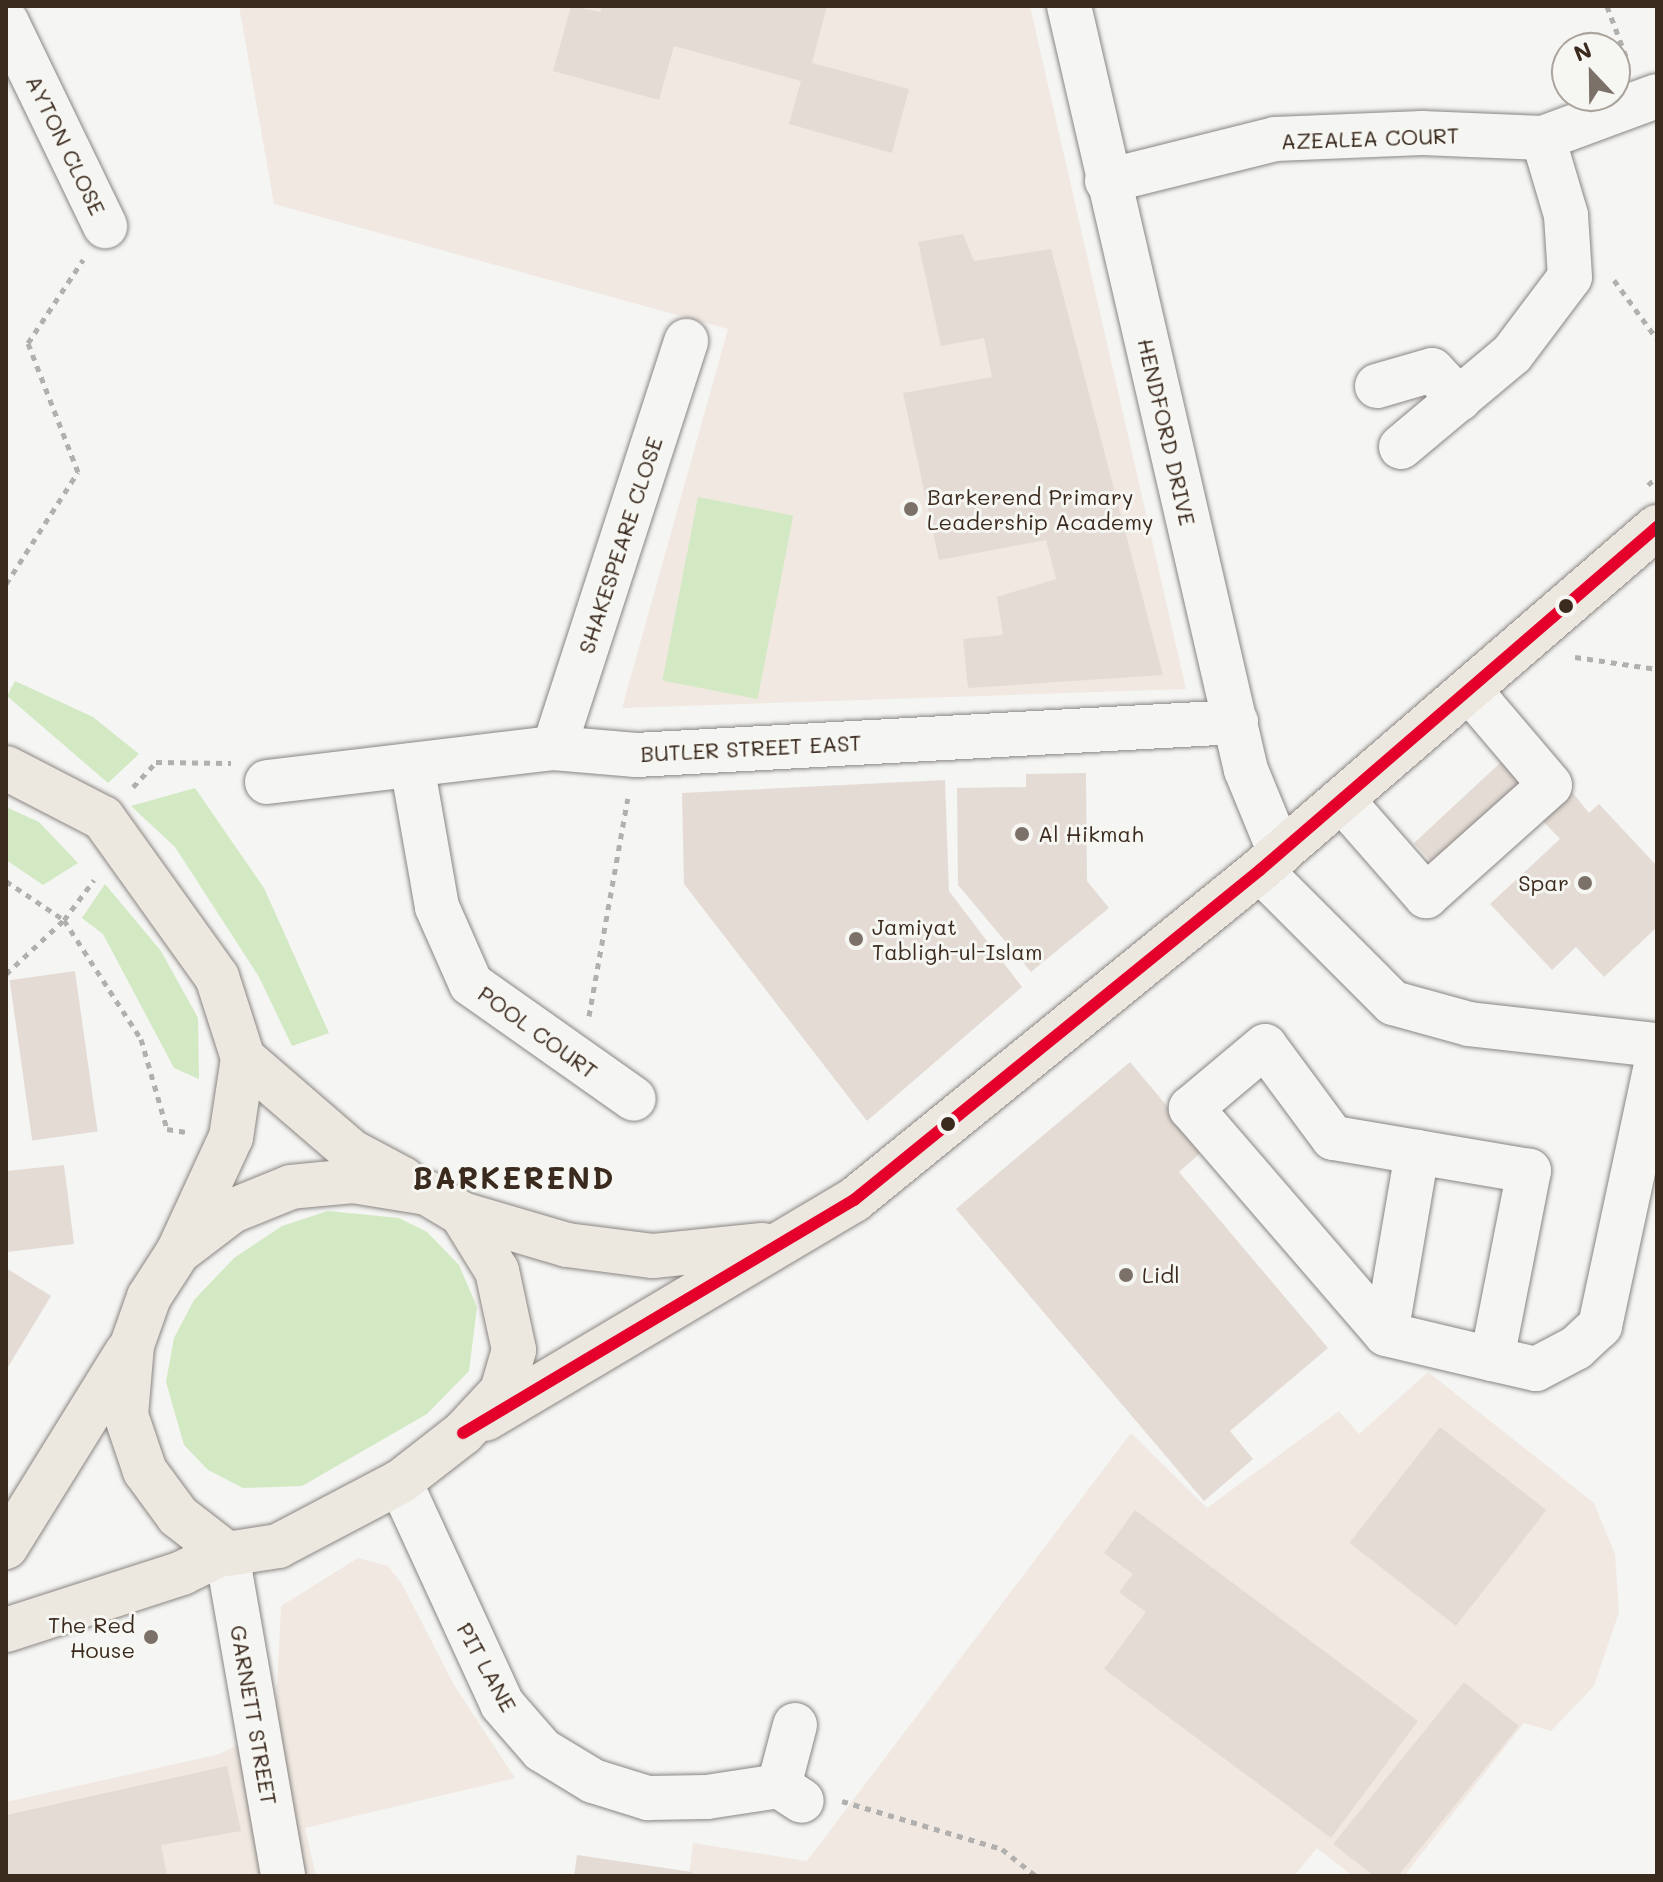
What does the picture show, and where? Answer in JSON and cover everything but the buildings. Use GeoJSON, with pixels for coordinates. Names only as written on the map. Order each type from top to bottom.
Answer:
{"type":"FeatureCollection","features":[{"type":"Feature","properties":{"kind":"main road"},"geometry":{"type":"LineString","coordinates":[[6,1630],[182,1573],[225,1553],[278,1546],[400,1482],[463,1433],[854,1200],[1270,861],[1470,691],[1519,648],[1646,511]]}},
{"type":"Feature","properties":{"kind":"main road"},"geometry":{"type":"LineString","coordinates":[[6,768],[103,818],[217,977],[243,1058],[352,1152],[445,1204],[497,1271],[514,1350],[502,1391],[463,1433]]}},
{"type":"Feature","properties":{"kind":"main road"},"geometry":{"type":"LineString","coordinates":[[6,1547],[132,1345],[149,1297],[178,1252],[243,1058]]}},
{"type":"Feature","properties":{"kind":"main road"},"geometry":{"type":"LineString","coordinates":[[178,1252],[232,1211],[291,1187],[353,1181],[445,1204],[567,1245],[653,1256],[779,1244]]}},
{"type":"Feature","properties":{"kind":"main road"},"geometry":{"type":"LineString","coordinates":[[132,1345],[126,1415],[145,1471],[178,1516],[225,1553]]}},
{"type":"Feature","properties":{"kind":"street","name":"HENDFORD DRIVE"},"geometry":{"type":"LineString","coordinates":[[1069,6],[1107,181],[1270,861],[1393,1003],[1469,1024],[1657,1045]]}},
{"type":"Feature","properties":{"kind":"street","name":"AYTON CLOSE"},"geometry":{"type":"LineString","coordinates":[[6,21],[105,226]]}},
{"type":"Feature","properties":{"kind":"street","name":"AZEALEA COURT"},"geometry":{"type":"LineString","coordinates":[[1107,181],[1275,139],[1422,133],[1543,138],[1650,100]]}},
{"type":"Feature","properties":{"kind":"street"},"geometry":{"type":"LineString","coordinates":[[1401,447],[1512,354],[1570,277],[1566,215],[1543,138]]}},
{"type":"Feature","properties":{"kind":"street","name":"SHAKESPEARE CLOSE"},"geometry":{"type":"LineString","coordinates":[[554,748],[686,341]]}},
{"type":"Feature","properties":{"kind":"street"},"geometry":{"type":"LineString","coordinates":[[1377,386],[1432,370],[1459,399]]}},
{"type":"Feature","properties":{"kind":"street"},"geometry":{"type":"LineString","coordinates":[[1342,800],[1426,896],[1550,785],[1470,691]]}},
{"type":"Feature","properties":{"kind":"street","name":"BUTLER STREET EAST"},"geometry":{"type":"LineString","coordinates":[[267,782],[554,748],[636,755],[1236,722]]}},
{"type":"Feature","properties":{"kind":"street","name":"POOL COURT"},"geometry":{"type":"LineString","coordinates":[[412,765],[437,907],[471,984],[581,1065],[634,1099]]}},
{"type":"Feature","properties":{"kind":"street"},"geometry":{"type":"LineString","coordinates":[[1492,1359],[1529,1171],[1333,1138],[1265,1046],[1191,1108],[1386,1334],[1492,1359],[1536,1369],[1576,1348],[1600,1326],[1657,1060]]}},
{"type":"Feature","properties":{"kind":"street"},"geometry":{"type":"LineString","coordinates":[[1386,1334],[1417,1152]]}},
{"type":"Feature","properties":{"kind":"street","name":"PIT LANE"},"geometry":{"type":"LineString","coordinates":[[400,1482],[496,1693],[542,1750],[593,1781],[648,1798],[790,1793]]}},
{"type":"Feature","properties":{"kind":"street","name":"GARNETT STREET"},"geometry":{"type":"LineString","coordinates":[[225,1553],[283,1876]]}},
{"type":"Feature","properties":{"kind":"street"},"geometry":{"type":"LineString","coordinates":[[790,1793],[795,1725]]}},
{"type":"Feature","properties":{"kind":"path"},"geometry":{"type":"LineString","coordinates":[[1607,6],[1650,100]]}},
{"type":"Feature","properties":{"kind":"path"},"geometry":{"type":"LineString","coordinates":[[6,584],[78,472],[28,343],[105,226]]}},
{"type":"Feature","properties":{"kind":"path"},"geometry":{"type":"LineString","coordinates":[[1646,511],[1657,477]]}},
{"type":"Feature","properties":{"kind":"path"},"geometry":{"type":"LineString","coordinates":[[1519,648],[1657,669]]}},
{"type":"Feature","properties":{"kind":"path"},"geometry":{"type":"LineString","coordinates":[[581,1065],[636,755]]}},
{"type":"Feature","properties":{"kind":"path"},"geometry":{"type":"LineString","coordinates":[[6,974],[64,920],[95,878],[103,818],[156,762],[223,759],[267,782]]}},
{"type":"Feature","properties":{"kind":"path"},"geometry":{"type":"LineString","coordinates":[[6,881],[64,920],[141,1039],[167,1129],[215,1136]]}},
{"type":"Feature","properties":{"kind":"path"},"geometry":{"type":"LineString","coordinates":[[790,1793],[846,1800],[1002,1849],[1036,1876]]}},
{"type":"Feature","properties":{"kind":"shaded area","name":"Barkerend Primary Leadership Academy"},"geometry":{"type":"Polygon","coordinates":[[[239,6],[1030,6],[1186,689],[622,708],[728,329],[274,204],[239,6]]]}},
{"type":"Feature","properties":{"kind":"shaded area"},"geometry":{"type":"Polygon","coordinates":[[[1428,1372],[1594,1503],[1615,1554],[1619,1612],[1594,1686],[1551,1731],[1524,1723],[1404,1876],[1353,1876],[1317,1848],[1294,1876],[689,1876],[693,1843],[807,1861],[1131,1433],[1207,1508],[1339,1411],[1359,1434],[1428,1372]]]}},
{"type":"Feature","properties":{"kind":"shaded area"},"geometry":{"type":"Polygon","coordinates":[[[358,1558],[388,1566],[402,1584],[454,1685],[515,1778],[305,1828],[316,1876],[6,1876],[6,1802],[220,1754],[275,1725],[281,1606],[358,1558]]]}},
{"type":"Feature","properties":{"kind":"green space"},"geometry":{"type":"Polygon","coordinates":[[[698,497],[793,516],[758,699],[662,681],[698,497]]]}},
{"type":"Feature","properties":{"kind":"green space"},"geometry":{"type":"Polygon","coordinates":[[[15,681],[93,717],[139,754],[108,783],[7,696],[15,681]]]}},
{"type":"Feature","properties":{"kind":"green space"},"geometry":{"type":"Polygon","coordinates":[[[195,788],[264,888],[329,1033],[292,1046],[259,977],[175,847],[131,806],[195,788]]]}},
{"type":"Feature","properties":{"kind":"green space"},"geometry":{"type":"Polygon","coordinates":[[[6,807],[39,822],[78,863],[43,885],[6,860],[6,807]]]}},
{"type":"Feature","properties":{"kind":"green space"},"geometry":{"type":"Polygon","coordinates":[[[105,884],[161,951],[198,1018],[199,1079],[174,1068],[103,934],[82,918],[105,884]]]}},
{"type":"Feature","properties":{"kind":"green space"},"geometry":{"type":"Polygon","coordinates":[[[328,1211],[399,1218],[427,1232],[459,1265],[477,1307],[469,1371],[427,1414],[302,1486],[243,1488],[208,1470],[184,1445],[166,1382],[174,1338],[194,1300],[234,1258],[282,1226],[328,1211]]]}},
{"type":"Feature","properties":{"kind":"transit line"},"geometry":{"type":"LineString","coordinates":[[463,1433],[854,1200],[1260,870],[1657,527]]}},
{"type":"Feature","properties":{"kind":"place","name":"Barkerend Primary Leadership Academy"},"geometry":{"type":"Point","coordinates":[911,509]}},
{"type":"Feature","properties":{"kind":"place","name":"Al Hikmah"},"geometry":{"type":"Point","coordinates":[1022,834]}},
{"type":"Feature","properties":{"kind":"place","name":"Spar"},"geometry":{"type":"Point","coordinates":[1585,883]}},
{"type":"Feature","properties":{"kind":"place","name":"Jamiyat Tabligh-ul-Islam"},"geometry":{"type":"Point","coordinates":[856,939]}},
{"type":"Feature","properties":{"kind":"place","name":"Lidl"},"geometry":{"type":"Point","coordinates":[1126,1275]}},
{"type":"Feature","properties":{"kind":"place","name":"The Red House"},"geometry":{"type":"Point","coordinates":[151,1637]}},
{"type":"Feature","properties":{"kind":"district","name":"BARKEREND"},"geometry":{"type":"Point","coordinates":[514,1177]}}]}
